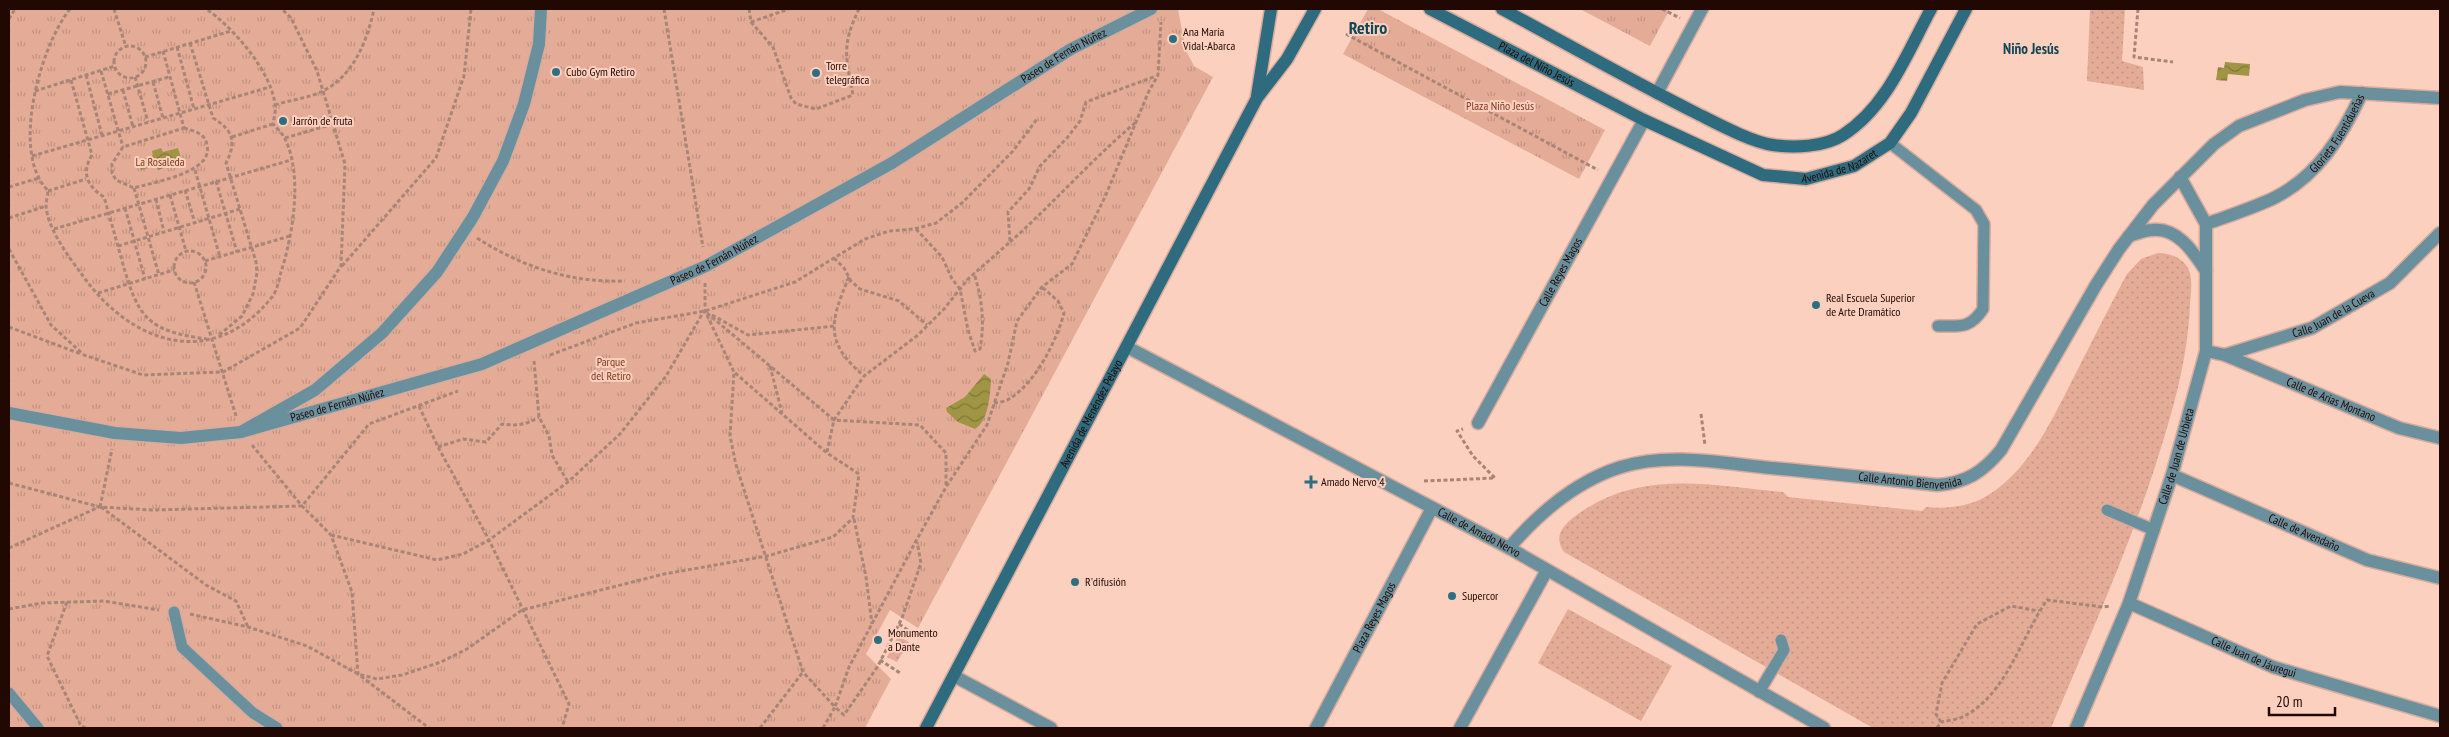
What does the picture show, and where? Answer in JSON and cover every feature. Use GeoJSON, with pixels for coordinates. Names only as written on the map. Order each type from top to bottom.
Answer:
{"type":"FeatureCollection","features":[{"type":"Feature","properties":{"kind":"main road","name":"Avenida de Menéndez Pelayo"},"geometry":{"type":"LineString","coordinates":[[1257,98],[1271,9]]}},
{"type":"Feature","properties":{"kind":"main road","name":"Avenida de Menéndez Pelayo"},"geometry":{"type":"LineString","coordinates":[[926,728],[1257,98],[1287,59],[1315,9]]}},
{"type":"Feature","properties":{"kind":"main road","name":"Plaza del Niño Jesús"},"geometry":{"type":"LineString","coordinates":[[1430,9],[1644,120]]}},
{"type":"Feature","properties":{"kind":"main road"},"geometry":{"type":"LineString","coordinates":[[1502,9],[1656,93]]}},
{"type":"Feature","properties":{"kind":"main road","name":"Avenida de Nazaret"},"geometry":{"type":"LineString","coordinates":[[1656,93],[1727,128],[1771,145],[1795,146],[1820,143],[1841,137],[1857,126],[1886,91],[1930,9]]}},
{"type":"Feature","properties":{"kind":"main road","name":"Avenida de Nazaret"},"geometry":{"type":"LineString","coordinates":[[1644,120],[1763,175],[1806,179],[1832,174],[1854,166],[1890,143],[1911,113],[1966,9]]}},
{"type":"Feature","properties":{"kind":"street","name":"Paseo de Fernán Núñez"},"geometry":{"type":"LineString","coordinates":[[241,432],[314,390],[382,333],[437,272],[464,230],[503,161],[524,104],[539,44],[540,9]]}},
{"type":"Feature","properties":{"kind":"street","name":"Paseo de Fernán Núñez"},"geometry":{"type":"LineString","coordinates":[[9,413],[115,433],[181,438],[241,432],[482,364],[706,266],[892,162],[1070,49],[1151,9]]}},
{"type":"Feature","properties":{"kind":"street"},"geometry":{"type":"LineString","coordinates":[[1656,93],[1702,9]]}},
{"type":"Feature","properties":{"kind":"street","name":"Glorieta Fuentidueñas"},"geometry":{"type":"LineString","coordinates":[[2180,177],[2214,144],[2239,126],[2305,100],[2340,92],[2362,93],[2339,138],[2326,156],[2298,183],[2268,201],[2206,224]]}},
{"type":"Feature","properties":{"kind":"street"},"geometry":{"type":"LineString","coordinates":[[2362,93],[2440,98]]}},
{"type":"Feature","properties":{"kind":"street","name":"Calle Reyes Magos"},"geometry":{"type":"LineString","coordinates":[[1478,423],[1644,120]]}},
{"type":"Feature","properties":{"kind":"street","name":"Calle de Juan de Urbieta"},"geometry":{"type":"LineString","coordinates":[[2080,727],[2129,603],[2154,530],[2172,475],[2206,351],[2206,224],[2180,177]]}},
{"type":"Feature","properties":{"kind":"street","name":"Calle Antonio Bienvenida"},"geometry":{"type":"LineString","coordinates":[[1509,548],[1530,524],[1578,486],[1621,467],[1656,460],[1704,461],[1937,485],[1954,484],[1974,476],[1990,465],[2001,450],[2096,284],[2129,236],[2153,205],[2180,177]]}},
{"type":"Feature","properties":{"kind":"street"},"geometry":{"type":"LineString","coordinates":[[2129,236],[2154,229],[2171,233],[2188,246],[2206,271]]}},
{"type":"Feature","properties":{"kind":"street","name":"Calle Juan de la Cueva"},"geometry":{"type":"LineString","coordinates":[[2206,351],[2225,355],[2312,328],[2390,283],[2438,240]]}},
{"type":"Feature","properties":{"kind":"street","name":"Calle de Amado Nervo"},"geometry":{"type":"LineString","coordinates":[[1127,347],[1509,548],[1824,728]]}},
{"type":"Feature","properties":{"kind":"street","name":"Calle de Arias Montano"},"geometry":{"type":"LineString","coordinates":[[2225,355],[2399,428],[2440,438]]}},
{"type":"Feature","properties":{"kind":"street","name":"Calle de Avendaño"},"geometry":{"type":"LineString","coordinates":[[2172,475],[2367,560],[2440,578]]}},
{"type":"Feature","properties":{"kind":"street","name":"Plaza Reyes Magos"},"geometry":{"type":"LineString","coordinates":[[1316,728],[1432,508]]}},
{"type":"Feature","properties":{"kind":"street"},"geometry":{"type":"LineString","coordinates":[[1460,728],[1547,570]]}},
{"type":"Feature","properties":{"kind":"street","name":"Calle Juan de Jáuregui"},"geometry":{"type":"LineString","coordinates":[[2129,603],[2272,668],[2440,716]]}},
{"type":"Feature","properties":{"kind":"street"},"geometry":{"type":"LineString","coordinates":[[954,676],[1051,728]]}},
{"type":"Feature","properties":{"kind":"lane"},"geometry":{"type":"LineString","coordinates":[[1890,143],[1976,210],[1984,224],[1983,309],[1976,320],[1964,326],[1938,326]]}},
{"type":"Feature","properties":{"kind":"lane"},"geometry":{"type":"LineString","coordinates":[[2107,510],[2154,530]]}},
{"type":"Feature","properties":{"kind":"lane"},"geometry":{"type":"LineString","coordinates":[[174,612],[182,647],[253,713],[277,728]]}},
{"type":"Feature","properties":{"kind":"lane"},"geometry":{"type":"LineString","coordinates":[[1759,692],[1784,650],[1781,640]]}},
{"type":"Feature","properties":{"kind":"lane"},"geometry":{"type":"LineString","coordinates":[[9,693],[38,728]]}},
{"type":"Feature","properties":{"kind":"path"},"geometry":{"type":"LineString","coordinates":[[9,19],[16,9]]}},
{"type":"Feature","properties":{"kind":"path"},"geometry":{"type":"LineString","coordinates":[[70,9],[54,36],[41,65],[34,91],[31,120],[32,156],[38,178],[48,191],[46,206],[54,229],[73,263],[114,309],[140,329],[162,338],[188,343],[212,339],[243,326],[273,296],[285,260],[295,214],[291,160],[285,138],[273,124],[275,105],[270,86],[254,56],[232,31],[206,9]]}},
{"type":"Feature","properties":{"kind":"path"},"geometry":{"type":"LineString","coordinates":[[114,9],[126,47]]}},
{"type":"Feature","properties":{"kind":"path"},"geometry":{"type":"LineString","coordinates":[[282,9],[291,18],[317,71],[345,164],[341,266]]}},
{"type":"Feature","properties":{"kind":"path"},"geometry":{"type":"LineString","coordinates":[[275,105],[323,91],[353,66],[370,28],[374,9]]}},
{"type":"Feature","properties":{"kind":"path"},"geometry":{"type":"LineString","coordinates":[[9,327],[143,375],[223,372],[300,328],[341,266],[436,158],[464,76],[471,9]]}},
{"type":"Feature","properties":{"kind":"path"},"geometry":{"type":"LineString","coordinates":[[664,9],[706,266],[705,311],[734,372],[827,453],[859,474],[854,518],[866,577],[872,624]]}},
{"type":"Feature","properties":{"kind":"path"},"geometry":{"type":"LineString","coordinates":[[749,9],[752,22],[773,47],[790,98],[796,104],[816,109],[854,96],[845,51],[850,26],[859,9]]}},
{"type":"Feature","properties":{"kind":"path"},"geometry":{"type":"LineString","coordinates":[[752,22],[789,9]]}},
{"type":"Feature","properties":{"kind":"path"},"geometry":{"type":"LineString","coordinates":[[2138,9],[2134,57],[2173,62]]}},
{"type":"Feature","properties":{"kind":"path"},"geometry":{"type":"LineString","coordinates":[[823,728],[835,707],[850,668],[916,541],[946,487],[987,425],[1008,363],[1017,321],[1042,288],[1072,264],[1105,197],[1135,123],[1158,75],[1162,18]]}},
{"type":"Feature","properties":{"kind":"path"},"geometry":{"type":"LineString","coordinates":[[145,57],[232,31]]}},
{"type":"Feature","properties":{"kind":"path"},"geometry":{"type":"LineString","coordinates":[[1346,34],[1613,177]]}},
{"type":"Feature","properties":{"kind":"path"},"geometry":{"type":"LineString","coordinates":[[71,80],[92,155],[86,165],[86,179],[93,190],[104,197],[132,297],[142,312],[160,327],[183,336],[212,339],[232,326],[242,316],[253,294],[257,273],[252,247],[226,162],[231,153],[232,137],[225,125],[213,118],[190,43]]}},
{"type":"Feature","properties":{"kind":"path"},"geometry":{"type":"LineString","coordinates":[[126,47],[137,48],[145,57],[144,69],[135,77],[120,75],[115,66],[118,52],[126,47]]}},
{"type":"Feature","properties":{"kind":"path"},"geometry":{"type":"LineString","coordinates":[[176,47],[194,109]]}},
{"type":"Feature","properties":{"kind":"path"},"geometry":{"type":"LineString","coordinates":[[163,51],[184,128]]}},
{"type":"Feature","properties":{"kind":"path"},"geometry":{"type":"LineString","coordinates":[[34,91],[115,66]]}},
{"type":"Feature","properties":{"kind":"path"},"geometry":{"type":"LineString","coordinates":[[101,71],[123,147]]}},
{"type":"Feature","properties":{"kind":"path"},"geometry":{"type":"LineString","coordinates":[[86,75],[102,136]]}},
{"type":"Feature","properties":{"kind":"path"},"geometry":{"type":"LineString","coordinates":[[1010,242],[1008,212],[1029,189],[1040,166],[1067,138],[1080,121],[1086,102],[1158,75]]}},
{"type":"Feature","properties":{"kind":"path"},"geometry":{"type":"LineString","coordinates":[[135,77],[148,122]]}},
{"type":"Feature","properties":{"kind":"path"},"geometry":{"type":"LineString","coordinates":[[108,94],[169,77]]}},
{"type":"Feature","properties":{"kind":"path"},"geometry":{"type":"LineString","coordinates":[[153,82],[163,118]]}},
{"type":"Feature","properties":{"kind":"path"},"geometry":{"type":"LineString","coordinates":[[32,156],[270,86]]}},
{"type":"Feature","properties":{"kind":"path"},"geometry":{"type":"LineString","coordinates":[[123,90],[133,127]]}},
{"type":"Feature","properties":{"kind":"path"},"geometry":{"type":"LineString","coordinates":[[526,365],[636,323],[705,311],[795,282],[865,239],[889,231],[936,223],[962,203],[1013,151],[1036,119]]}},
{"type":"Feature","properties":{"kind":"path"},"geometry":{"type":"LineString","coordinates":[[827,453],[834,420],[864,376],[918,335],[944,309],[974,273],[1010,242],[1082,174],[1112,142],[1135,123]]}},
{"type":"Feature","properties":{"kind":"path"},"geometry":{"type":"LineString","coordinates":[[232,137],[273,124]]}},
{"type":"Feature","properties":{"kind":"path"},"geometry":{"type":"LineString","coordinates":[[285,138],[333,124]]}},
{"type":"Feature","properties":{"kind":"path"},"geometry":{"type":"LineString","coordinates":[[184,128],[197,131],[202,135],[207,145],[204,160],[196,170],[134,188],[116,180],[112,173],[112,164],[123,147],[184,128]]}},
{"type":"Feature","properties":{"kind":"path"},"geometry":{"type":"LineString","coordinates":[[54,229],[291,160]]}},
{"type":"Feature","properties":{"kind":"path"},"geometry":{"type":"LineString","coordinates":[[196,170],[220,257]]}},
{"type":"Feature","properties":{"kind":"path"},"geometry":{"type":"LineString","coordinates":[[9,187],[38,178]]}},
{"type":"Feature","properties":{"kind":"path"},"geometry":{"type":"LineString","coordinates":[[48,191],[86,179]]}},
{"type":"Feature","properties":{"kind":"path"},"geometry":{"type":"LineString","coordinates":[[216,182],[237,252]]}},
{"type":"Feature","properties":{"kind":"path"},"geometry":{"type":"LineString","coordinates":[[134,188],[159,275]]}},
{"type":"Feature","properties":{"kind":"path"},"geometry":{"type":"LineString","coordinates":[[185,190],[195,223]]}},
{"type":"Feature","properties":{"kind":"path"},"geometry":{"type":"LineString","coordinates":[[170,195],[186,251]]}},
{"type":"Feature","properties":{"kind":"path"},"geometry":{"type":"LineString","coordinates":[[156,199],[164,232]]}},
{"type":"Feature","properties":{"kind":"path"},"geometry":{"type":"LineString","coordinates":[[9,218],[46,206]]}},
{"type":"Feature","properties":{"kind":"path"},"geometry":{"type":"LineString","coordinates":[[125,208],[145,279]]}},
{"type":"Feature","properties":{"kind":"path"},"geometry":{"type":"LineString","coordinates":[[118,246],[240,209]]}},
{"type":"Feature","properties":{"kind":"path"},"geometry":{"type":"LineString","coordinates":[[915,228],[942,257],[952,279],[960,289],[968,330],[975,351],[980,349],[983,331],[982,306],[974,273]]}},
{"type":"Feature","properties":{"kind":"path"},"geometry":{"type":"LineString","coordinates":[[464,230],[495,250],[546,272],[600,282],[628,281]]}},
{"type":"Feature","properties":{"kind":"path"},"geometry":{"type":"LineString","coordinates":[[205,261],[290,236]]}},
{"type":"Feature","properties":{"kind":"path"},"geometry":{"type":"LineString","coordinates":[[9,249],[11,257],[51,324],[84,355]]}},
{"type":"Feature","properties":{"kind":"path"},"geometry":{"type":"LineString","coordinates":[[186,251],[200,254],[205,261],[206,266],[203,277],[194,282],[179,279],[174,270],[175,260],[186,251]]}},
{"type":"Feature","properties":{"kind":"path"},"geometry":{"type":"LineString","coordinates":[[834,258],[860,289],[899,301],[927,325]]}},
{"type":"Feature","properties":{"kind":"path"},"geometry":{"type":"LineString","coordinates":[[98,293],[174,270]]}},
{"type":"Feature","properties":{"kind":"path"},"geometry":{"type":"LineString","coordinates":[[849,277],[835,316],[835,338],[845,360],[864,376]]}},
{"type":"Feature","properties":{"kind":"path"},"geometry":{"type":"LineString","coordinates":[[194,282],[241,432],[302,506],[331,536],[352,592],[358,674]]}},
{"type":"Feature","properties":{"kind":"path"},"geometry":{"type":"LineString","coordinates":[[994,403],[1008,400],[1027,383],[1059,333],[1064,313],[1058,301],[1042,288]]}},
{"type":"Feature","properties":{"kind":"path"},"geometry":{"type":"LineString","coordinates":[[705,311],[748,335],[835,326]]}},
{"type":"Feature","properties":{"kind":"path"},"geometry":{"type":"LineString","coordinates":[[705,311],[834,420],[920,425],[946,453],[946,487]]}},
{"type":"Feature","properties":{"kind":"path"},"geometry":{"type":"LineString","coordinates":[[331,536],[438,560],[463,554],[489,540],[568,482],[620,434],[666,376],[705,311]]}},
{"type":"Feature","properties":{"kind":"path"},"geometry":{"type":"LineString","coordinates":[[534,361],[539,417],[548,436],[552,455],[568,482]]}},
{"type":"Feature","properties":{"kind":"path"},"geometry":{"type":"LineString","coordinates":[[770,366],[782,414]]}},
{"type":"Feature","properties":{"kind":"path"},"geometry":{"type":"LineString","coordinates":[[734,372],[730,436],[736,465],[803,672],[835,707],[844,714],[880,660],[898,624],[921,562],[916,541]]}},
{"type":"Feature","properties":{"kind":"path"},"geometry":{"type":"LineString","coordinates":[[9,483],[100,507],[152,510],[302,506],[369,424],[463,389]]}},
{"type":"Feature","properties":{"kind":"path"},"geometry":{"type":"LineString","coordinates":[[419,406],[438,446],[489,540],[569,704],[562,728]]}},
{"type":"Feature","properties":{"kind":"path"},"geometry":{"type":"LineString","coordinates":[[1701,414],[1705,439],[1704,461]]}},
{"type":"Feature","properties":{"kind":"path"},"geometry":{"type":"LineString","coordinates":[[438,446],[463,439],[486,442],[502,424],[517,426],[529,424],[539,417]]}},
{"type":"Feature","properties":{"kind":"path"},"geometry":{"type":"LineString","coordinates":[[1424,481],[1495,478],[1473,456],[1457,431],[1478,423]]}},
{"type":"Feature","properties":{"kind":"path"},"geometry":{"type":"LineString","coordinates":[[100,507],[115,433]]}},
{"type":"Feature","properties":{"kind":"path"},"geometry":{"type":"LineString","coordinates":[[9,548],[100,507]]}},
{"type":"Feature","properties":{"kind":"path"},"geometry":{"type":"LineString","coordinates":[[100,507],[206,585],[236,602],[248,627]]}},
{"type":"Feature","properties":{"kind":"path"},"geometry":{"type":"LineString","coordinates":[[358,674],[377,679],[402,675],[442,662],[467,649],[522,610],[664,574],[767,556],[833,537],[854,518]]}},
{"type":"Feature","properties":{"kind":"path"},"geometry":{"type":"LineString","coordinates":[[1937,728],[1941,722],[1961,718],[1986,699],[2002,679],[2039,611],[2047,600],[2102,607],[2129,603]]}},
{"type":"Feature","properties":{"kind":"path"},"geometry":{"type":"LineString","coordinates":[[66,602],[47,656],[81,726],[86,728]]}},
{"type":"Feature","properties":{"kind":"path"},"geometry":{"type":"LineString","coordinates":[[9,609],[42,603],[104,602],[174,612],[248,627],[307,646],[358,674],[429,728]]}},
{"type":"Feature","properties":{"kind":"path"},"geometry":{"type":"LineString","coordinates":[[1941,722],[1936,714],[1942,683],[1977,624],[2011,606],[2039,611]]}},
{"type":"Feature","properties":{"kind":"path"},"geometry":{"type":"LineString","coordinates":[[898,624],[915,635]]}},
{"type":"Feature","properties":{"kind":"path"},"geometry":{"type":"LineString","coordinates":[[880,660],[900,673]]}},
{"type":"Feature","properties":{"kind":"path"},"geometry":{"type":"LineString","coordinates":[[760,728],[803,672]]}},
{"type":"Feature","properties":{"kind":"green space","name":"Parque del Retiro"},"geometry":{"type":"Polygon","coordinates":[[[9,9],[1178,9],[1186,51],[1194,66],[1213,77],[918,628],[890,610],[866,654],[891,679],[865,728],[9,728],[9,9]]]}},
{"type":"Feature","properties":{"kind":"green space","name":"Plaza Niño Jesús"},"geometry":{"type":"Polygon","coordinates":[[[1368,9],[1378,9],[1605,130],[1579,179],[1343,54],[1368,9]]]}},
{"type":"Feature","properties":{"kind":"green space"},"geometry":{"type":"Polygon","coordinates":[[[1580,9],[1670,9],[1650,46],[1580,9]]]}},
{"type":"Feature","properties":{"kind":"green space"},"geometry":{"type":"Polygon","coordinates":[[[2090,9],[2125,9],[2122,61],[2143,67],[2144,90],[2087,81],[2090,9]]]}},
{"type":"Feature","properties":{"kind":"green space"},"geometry":{"type":"Polygon","coordinates":[[[2158,253],[2176,257],[2185,264],[2190,273],[2189,325],[2183,366],[2155,467],[2132,533],[2051,728],[1873,728],[1564,552],[1561,547],[1560,533],[1574,517],[1598,502],[1623,491],[1649,486],[1675,483],[1728,486],[1783,492],[1788,497],[1922,511],[1926,507],[1942,508],[1957,506],[1985,497],[2016,472],[2040,440],[2127,274],[2141,259],[2158,253]]]}},
{"type":"Feature","properties":{"kind":"green space"},"geometry":{"type":"Polygon","coordinates":[[[1568,609],[1672,666],[1641,721],[1538,663],[1568,609]]]}},
{"type":"Feature","properties":{"kind":"green space"},"geometry":{"type":"Polygon","coordinates":[[[898,636],[909,642],[897,662],[887,657],[898,636]]]}},
{"type":"Feature","properties":{"kind":"water"},"geometry":{"type":"Polygon","coordinates":[[[2225,62],[2250,64],[2249,76],[2228,74],[2227,81],[2216,80],[2218,67],[2224,68],[2225,62]]]}},
{"type":"Feature","properties":{"kind":"water"},"geometry":{"type":"Polygon","coordinates":[[[161,148],[163,152],[178,148],[181,158],[166,162],[167,167],[158,170],[156,166],[141,170],[138,160],[153,156],[152,151],[161,148]]]}},
{"type":"Feature","properties":{"kind":"water"},"geometry":{"type":"Polygon","coordinates":[[[984,374],[991,379],[989,399],[983,420],[975,429],[958,422],[947,412],[946,408],[965,397],[984,374]]]}},
{"type":"Feature","properties":{"kind":"place","name":"Ana María Vidal-Abarca"},"geometry":{"type":"Point","coordinates":[1173,39]}},
{"type":"Feature","properties":{"kind":"place","name":"Cubo Gym Retiro"},"geometry":{"type":"Point","coordinates":[556,72]}},
{"type":"Feature","properties":{"kind":"place","name":"Torre telegráfica"},"geometry":{"type":"Point","coordinates":[816,73]}},
{"type":"Feature","properties":{"kind":"place","name":"Jarrón de fruta"},"geometry":{"type":"Point","coordinates":[283,121]}},
{"type":"Feature","properties":{"kind":"place","name":"Real Escuela Superior de Arte Dramático"},"geometry":{"type":"Point","coordinates":[1816,305]}},
{"type":"Feature","properties":{"kind":"place","name":"Amado Nervo 4"},"geometry":{"type":"Point","coordinates":[1311,482]}},
{"type":"Feature","properties":{"kind":"place","name":"R'difusión"},"geometry":{"type":"Point","coordinates":[1075,582]}},
{"type":"Feature","properties":{"kind":"place","name":"Supercor"},"geometry":{"type":"Point","coordinates":[1452,596]}},
{"type":"Feature","properties":{"kind":"place","name":"Monumento a Dante"},"geometry":{"type":"Point","coordinates":[878,640]}},
{"type":"Feature","properties":{"kind":"district","name":"Retiro"},"geometry":{"type":"Point","coordinates":[1368,28]}},
{"type":"Feature","properties":{"kind":"district","name":"Niño Jesús"},"geometry":{"type":"Point","coordinates":[2031,49]}},
{"type":"Feature","properties":{"kind":"park label","name":"La Rosaleda"},"geometry":{"type":"Point","coordinates":[160,162]}}]}
